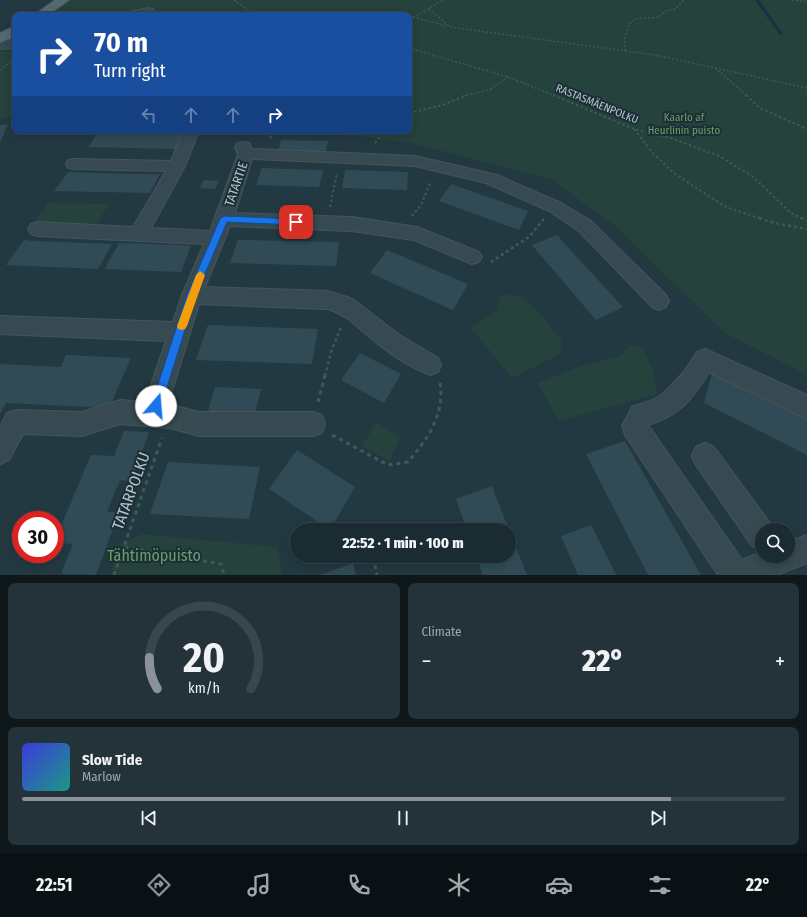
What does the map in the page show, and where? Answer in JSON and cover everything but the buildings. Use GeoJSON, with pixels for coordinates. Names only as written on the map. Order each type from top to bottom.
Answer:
{"type":"FeatureCollection","features":[{"type":"Feature","properties":{"kind":"main road"},"geometry":{"type":"LineString","coordinates":[[45,12],[63,0]]}},
{"type":"Feature","properties":{"kind":"main road"},"geometry":{"type":"LineString","coordinates":[[0,39],[12,32]]}},
{"type":"Feature","properties":{"kind":"main road"},"geometry":{"type":"LineString","coordinates":[[0,45],[12,39]]}},
{"type":"Feature","properties":{"kind":"street"},"geometry":{"type":"LineString","coordinates":[[144,12],[149,11]]}},
{"type":"Feature","properties":{"kind":"street"},"geometry":{"type":"LineString","coordinates":[[0,45],[12,44]]}},
{"type":"Feature","properties":{"kind":"street"},"geometry":{"type":"LineString","coordinates":[[138,234],[177,166],[190,134]]}},
{"type":"Feature","properties":{"kind":"street","name":"TATARTIE"},"geometry":{"type":"LineString","coordinates":[[162,415],[180,332],[192,295],[224,219],[245,151],[340,158]]}},
{"type":"Feature","properties":{"kind":"street"},"geometry":{"type":"LineString","coordinates":[[340,158],[415,161],[491,179],[555,207],[585,226],[659,301]]}},
{"type":"Feature","properties":{"kind":"street"},"geometry":{"type":"LineString","coordinates":[[74,164],[177,166]]}},
{"type":"Feature","properties":{"kind":"street"},"geometry":{"type":"LineString","coordinates":[[224,219],[352,224],[417,234],[472,257]]}},
{"type":"Feature","properties":{"kind":"street"},"geometry":{"type":"LineString","coordinates":[[37,229],[216,238]]}},
{"type":"Feature","properties":{"kind":"street"},"geometry":{"type":"LineString","coordinates":[[192,295],[327,300],[347,306],[390,342],[430,365]]}},
{"type":"Feature","properties":{"kind":"street"},"geometry":{"type":"LineString","coordinates":[[0,325],[180,332]]}},
{"type":"Feature","properties":{"kind":"street"},"geometry":{"type":"LineString","coordinates":[[735,575],[634,426],[640,415],[660,409],[674,399],[692,380],[705,359],[807,407]]}},
{"type":"Feature","properties":{"kind":"street"},"geometry":{"type":"LineString","coordinates":[[0,451],[16,422],[82,424],[120,412],[162,415],[200,424],[313,424]]}},
{"type":"Feature","properties":{"kind":"street"},"geometry":{"type":"LineString","coordinates":[[705,456],[755,526]]}},
{"type":"Feature","properties":{"kind":"street"},"geometry":{"type":"LineString","coordinates":[[795,552],[807,548]]}},
{"type":"Feature","properties":{"kind":"street"},"geometry":{"type":"LineString","coordinates":[[742,575],[767,563]]}},
{"type":"Feature","properties":{"kind":"path"},"geometry":{"type":"LineString","coordinates":[[234,0],[251,12]]}},
{"type":"Feature","properties":{"kind":"path"},"geometry":{"type":"LineString","coordinates":[[413,17],[443,0]]}},
{"type":"Feature","properties":{"kind":"path"},"geometry":{"type":"LineString","coordinates":[[625,51],[625,38],[630,23],[635,19],[659,16],[666,11],[675,9],[684,0]]}},
{"type":"Feature","properties":{"kind":"path"},"geometry":{"type":"LineString","coordinates":[[792,0],[807,2]]}},
{"type":"Feature","properties":{"kind":"path"},"geometry":{"type":"LineString","coordinates":[[428,9],[450,27]]}},
{"type":"Feature","properties":{"kind":"path"},"geometry":{"type":"LineString","coordinates":[[413,17],[450,27],[655,55],[807,88]]}},
{"type":"Feature","properties":{"kind":"path","name":"RASTASMÄENPOLKU"},"geometry":{"type":"LineString","coordinates":[[412,49],[465,66],[508,77],[634,129],[671,138],[719,156],[752,176],[791,213],[807,221]]}},
{"type":"Feature","properties":{"kind":"path"},"geometry":{"type":"LineString","coordinates":[[412,53],[417,50]]}},
{"type":"Feature","properties":{"kind":"path"},"geometry":{"type":"LineString","coordinates":[[0,70],[12,60]]}},
{"type":"Feature","properties":{"kind":"path"},"geometry":{"type":"LineString","coordinates":[[714,68],[760,108],[807,129]]}},
{"type":"Feature","properties":{"kind":"path"},"geometry":{"type":"LineString","coordinates":[[412,112],[443,105],[461,97],[491,89],[508,77]]}},
{"type":"Feature","properties":{"kind":"path"},"geometry":{"type":"LineString","coordinates":[[634,129],[653,153],[674,174],[726,207],[774,223],[807,229]]}},
{"type":"Feature","properties":{"kind":"path"},"geometry":{"type":"LineString","coordinates":[[373,146],[382,134]]}},
{"type":"Feature","properties":{"kind":"path"},"geometry":{"type":"LineString","coordinates":[[327,224],[340,158]]}},
{"type":"Feature","properties":{"kind":"path"},"geometry":{"type":"LineString","coordinates":[[395,231],[417,212],[436,166]]}},
{"type":"Feature","properties":{"kind":"path"},"geometry":{"type":"LineString","coordinates":[[472,257],[488,263],[529,237],[555,207]]}},
{"type":"Feature","properties":{"kind":"path"},"geometry":{"type":"LineString","coordinates":[[351,309],[330,352],[313,424],[388,465],[408,462],[421,447],[435,426],[442,395],[440,378],[430,365]]}},
{"type":"Feature","properties":{"kind":"path","name":"TATARPOLKU"},"geometry":{"type":"LineString","coordinates":[[114,575],[124,547],[162,415]]}},
{"type":"Feature","properties":{"kind":"path"},"geometry":{"type":"LineString","coordinates":[[124,547],[221,564],[224,575]]}},
{"type":"Feature","properties":{"kind":"path"},"geometry":{"type":"LineString","coordinates":[[375,565],[378,575]]}},
{"type":"Feature","properties":{"kind":"green space","name":"Kaarlo af Heurlinin puisto"},"geometry":{"type":"Polygon","coordinates":[[[63,0],[807,0],[807,375],[725,333],[615,226],[551,179],[411,143],[340,134],[412,134],[412,12],[45,12],[63,0]]]}},
{"type":"Feature","properties":{"kind":"green space"},"geometry":{"type":"Polygon","coordinates":[[[12,48],[12,117],[0,118],[0,52],[12,48]]]}},
{"type":"Feature","properties":{"kind":"green space"},"geometry":{"type":"Polygon","coordinates":[[[48,203],[109,204],[95,227],[32,225],[48,203]]]}},
{"type":"Feature","properties":{"kind":"green space"},"geometry":{"type":"Polygon","coordinates":[[[501,294],[525,297],[562,340],[560,354],[512,378],[471,328],[497,311],[501,294]]]}},
{"type":"Feature","properties":{"kind":"green space"},"geometry":{"type":"Polygon","coordinates":[[[630,345],[642,347],[652,368],[657,394],[559,421],[537,383],[581,366],[621,356],[630,345]]]}},
{"type":"Feature","properties":{"kind":"green space"},"geometry":{"type":"Polygon","coordinates":[[[376,423],[401,437],[389,461],[362,446],[376,423]]]}},
{"type":"Feature","properties":{"kind":"green space","name":"Tähtimöpuisto"},"geometry":{"type":"Polygon","coordinates":[[[142,534],[277,547],[282,575],[110,575],[122,543],[142,534]]]}},
{"type":"Feature","properties":{"kind":"waterway"},"geometry":{"type":"LineString","coordinates":[[757,0],[781,34]]}},
{"type":"Feature","properties":{"kind":"slow traffic"},"geometry":{"type":"LineString","coordinates":[[182,326],[200,275]]}},
{"type":"Feature","properties":{"kind":"route"},"geometry":{"type":"LineString","coordinates":[[156,406],[192,295],[224,219],[296,222]]}}]}
